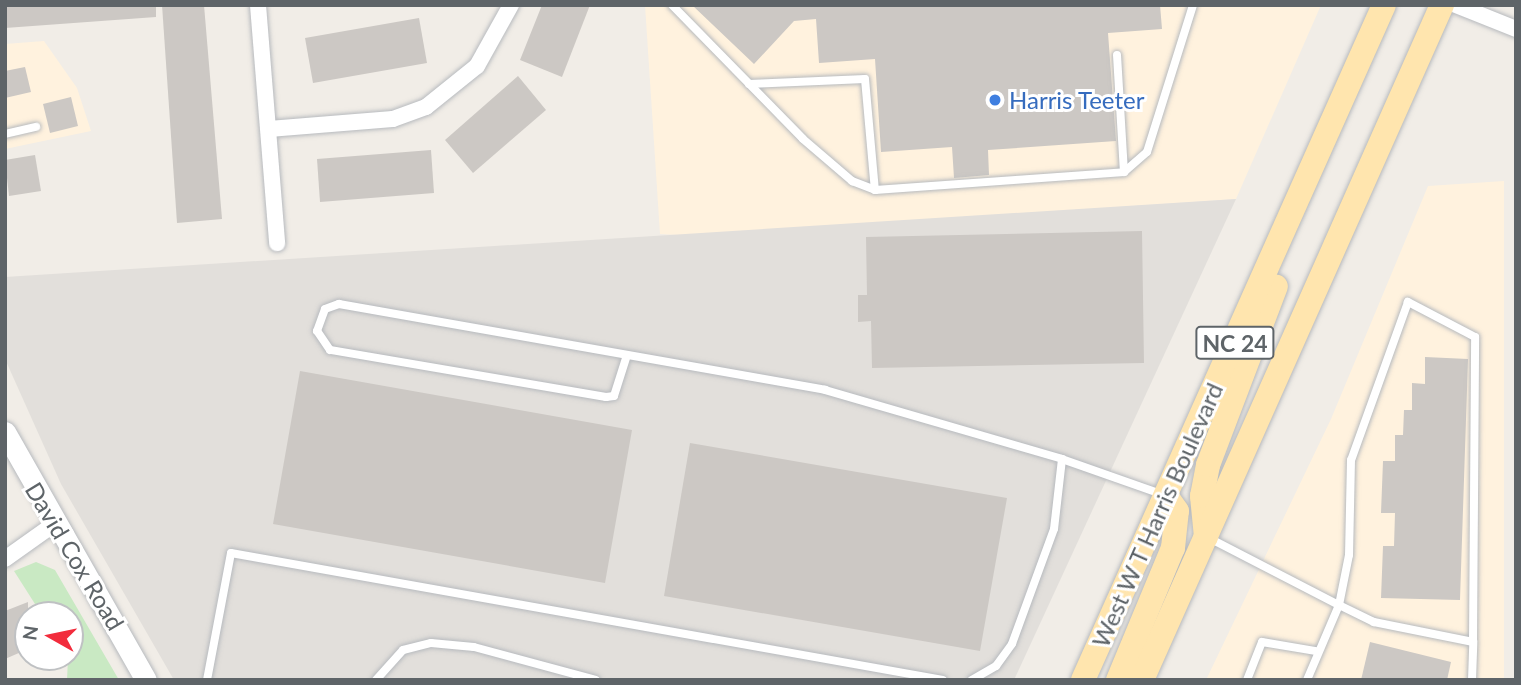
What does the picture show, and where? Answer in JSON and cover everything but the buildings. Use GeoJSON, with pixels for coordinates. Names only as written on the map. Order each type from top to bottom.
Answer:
{"type":"FeatureCollection","features":[{"type":"Feature","properties":{"kind":"main road","name":"West W T Harris Boulevard"},"geometry":{"type":"LineString","coordinates":[[1083,680],[1311,175],[1384,5]]}},
{"type":"Feature","properties":{"kind":"main road","name":"NC 24"},"geometry":{"type":"LineString","coordinates":[[1142,680],[1443,5]]}},
{"type":"Feature","properties":{"kind":"main road"},"geometry":{"type":"LineString","coordinates":[[1206,537],[1202,505],[1208,465],[1270,306],[1311,175]]}},
{"type":"Feature","properties":{"kind":"main road","name":"David Cox Road"},"geometry":{"type":"LineString","coordinates":[[5,432],[54,524],[146,680]]}},
{"type":"Feature","properties":{"kind":"main road"},"geometry":{"type":"LineString","coordinates":[[1118,680],[1172,548],[1177,512],[1166,496]]}},
{"type":"Feature","properties":{"kind":"street"},"geometry":{"type":"LineString","coordinates":[[258,5],[277,243]]}},
{"type":"Feature","properties":{"kind":"street"},"geometry":{"type":"LineString","coordinates":[[269,129],[393,120],[426,107],[477,66],[511,5]]}},
{"type":"Feature","properties":{"kind":"street"},"geometry":{"type":"LineString","coordinates":[[1456,5],[1516,29]]}},
{"type":"Feature","properties":{"kind":"street"},"geometry":{"type":"LineString","coordinates":[[5,559],[54,524]]}},
{"type":"Feature","properties":{"kind":"lane"},"geometry":{"type":"LineString","coordinates":[[672,5],[842,173],[875,190],[1124,172],[1147,152],[1193,5]]}},
{"type":"Feature","properties":{"kind":"lane"},"geometry":{"type":"LineString","coordinates":[[1117,55],[1124,172]]}},
{"type":"Feature","properties":{"kind":"lane"},"geometry":{"type":"LineString","coordinates":[[749,84],[865,79],[875,190]]}},
{"type":"Feature","properties":{"kind":"lane"},"geometry":{"type":"LineString","coordinates":[[5,134],[36,127]]}},
{"type":"Feature","properties":{"kind":"lane"},"geometry":{"type":"LineString","coordinates":[[1307,680],[1316,651],[1339,605],[1349,555],[1351,460],[1408,302],[1475,337],[1472,680]]}},
{"type":"Feature","properties":{"kind":"lane"},"geometry":{"type":"LineString","coordinates":[[627,355],[614,396],[606,397],[330,350],[317,331],[325,309],[339,304],[825,390],[1062,459],[1166,496]]}},
{"type":"Feature","properties":{"kind":"lane"},"geometry":{"type":"LineString","coordinates":[[972,680],[996,666],[1012,644],[1054,529],[1062,459]]}},
{"type":"Feature","properties":{"kind":"lane"},"geometry":{"type":"LineString","coordinates":[[1206,537],[1374,622],[1474,642]]}},
{"type":"Feature","properties":{"kind":"lane"},"geometry":{"type":"LineString","coordinates":[[207,680],[230,553],[943,680]]}},
{"type":"Feature","properties":{"kind":"lane"},"geometry":{"type":"LineString","coordinates":[[1247,680],[1262,642],[1316,651]]}},
{"type":"Feature","properties":{"kind":"lane"},"geometry":{"type":"LineString","coordinates":[[376,680],[403,650],[431,643],[474,647],[596,680]]}},
{"type":"Feature","properties":{"kind":"shaded area"},"geometry":{"type":"Polygon","coordinates":[[[645,5],[1321,5],[1236,199],[697,236],[660,234],[645,5]]]}},
{"type":"Feature","properties":{"kind":"shaded area"},"geometry":{"type":"Polygon","coordinates":[[[44,41],[77,88],[91,131],[5,149],[5,44],[44,41]]]}},
{"type":"Feature","properties":{"kind":"shaded area"},"geometry":{"type":"Polygon","coordinates":[[[1504,181],[1504,680],[1206,680],[1331,419],[1428,186],[1504,181]]]}},
{"type":"Feature","properties":{"kind":"shaded area"},"geometry":{"type":"Polygon","coordinates":[[[1236,199],[1014,680],[174,680],[61,484],[5,359],[5,277],[1236,199]]]}},
{"type":"Feature","properties":{"kind":"green space"},"geometry":{"type":"Polygon","coordinates":[[[36,562],[55,570],[73,601],[33,601],[14,571],[36,562]]]}},
{"type":"Feature","properties":{"kind":"green space"},"geometry":{"type":"Polygon","coordinates":[[[84,620],[119,680],[67,680],[67,671],[84,671],[84,620]]]}},
{"type":"Feature","properties":{"kind":"place","name":"Harris Teeter"},"geometry":{"type":"Point","coordinates":[995,100]}}]}
